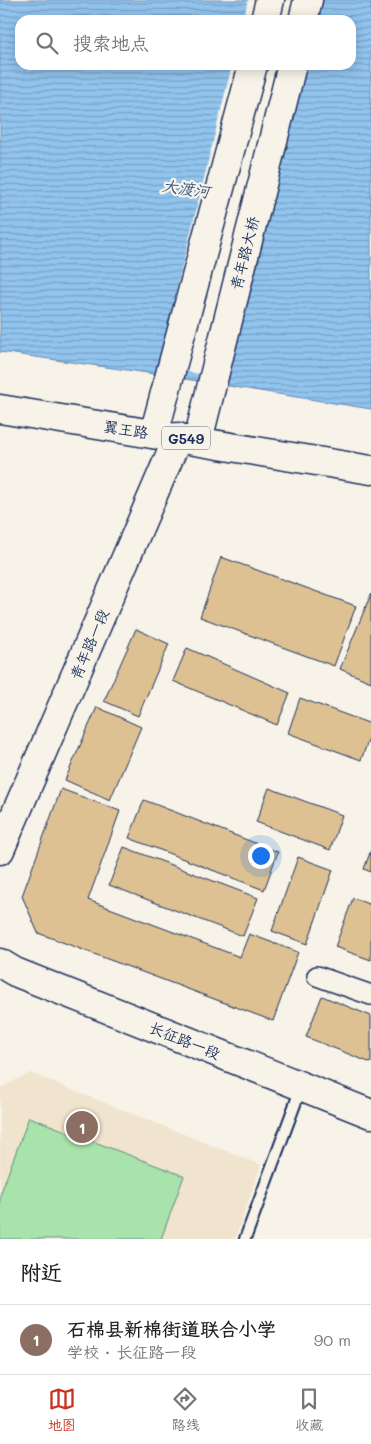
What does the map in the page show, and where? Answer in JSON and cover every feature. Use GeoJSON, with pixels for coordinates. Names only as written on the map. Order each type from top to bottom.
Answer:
{"type":"FeatureCollection","features":[{"type":"Feature","properties":{"kind":"main road"},"geometry":{"type":"LineString","coordinates":[[266,15],[270,0]]}},
{"type":"Feature","properties":{"kind":"main road"},"geometry":{"type":"LineString","coordinates":[[304,15],[308,0]]}},
{"type":"Feature","properties":{"kind":"main road"},"geometry":{"type":"LineString","coordinates":[[176,437],[252,70]]}},
{"type":"Feature","properties":{"kind":"main road","name":"青年路大桥"},"geometry":{"type":"LineString","coordinates":[[176,437],[290,70]]}},
{"type":"Feature","properties":{"kind":"main road","name":"翼王路"},"geometry":{"type":"LineString","coordinates":[[0,409],[371,470]]}},
{"type":"Feature","properties":{"kind":"main road","name":"青年路一段"},"geometry":{"type":"LineString","coordinates":[[0,850],[176,437]]}},
{"type":"Feature","properties":{"kind":"main road","name":"长征路一段"},"geometry":{"type":"LineString","coordinates":[[0,963],[15,972],[371,1114]]}},
{"type":"Feature","properties":{"kind":"street"},"geometry":{"type":"LineString","coordinates":[[317,976],[371,995]]}},
{"type":"Feature","properties":{"kind":"lane"},"geometry":{"type":"LineString","coordinates":[[245,1239],[302,1086]]}},
{"type":"Feature","properties":{"kind":"shaded area"},"geometry":{"type":"Polygon","coordinates":[[[30,1073],[261,1165],[235,1239],[0,1239],[0,1088],[30,1073]]]}},
{"type":"Feature","properties":{"kind":"green space"},"geometry":{"type":"Polygon","coordinates":[[[29,1117],[184,1176],[161,1239],[0,1239],[0,1195],[29,1117]]]}},
{"type":"Feature","properties":{"kind":"water","name":"大渡河"},"geometry":{"type":"Polygon","coordinates":[[[0,0],[371,0],[371,409],[148,373],[0,352],[0,0]]]}},
{"type":"Feature","properties":{"kind":"pier"},"geometry":{"type":"Polygon","coordinates":[[[248,0],[320,0],[316,15],[244,15],[248,0]]]}},
{"type":"Feature","properties":{"kind":"pier"},"geometry":{"type":"Polygon","coordinates":[[[231,70],[303,70],[226,381],[158,364],[231,70]]]}},
{"type":"Feature","properties":{"kind":"building"},"geometry":{"type":"Polygon","coordinates":[[[221,557],[356,606],[334,666],[200,617],[221,557]]]}},
{"type":"Feature","properties":{"kind":"building"},"geometry":{"type":"Polygon","coordinates":[[[371,594],[371,682],[340,669],[371,594]]]}},
{"type":"Feature","properties":{"kind":"building"},"geometry":{"type":"Polygon","coordinates":[[[136,629],[169,644],[138,716],[104,701],[136,629]]]}},
{"type":"Feature","properties":{"kind":"building"},"geometry":{"type":"Polygon","coordinates":[[[187,648],[290,693],[277,725],[173,681],[187,648]]]}},
{"type":"Feature","properties":{"kind":"building"},"geometry":{"type":"Polygon","coordinates":[[[300,698],[371,724],[371,733],[361,760],[288,733],[300,698]]]}},
{"type":"Feature","properties":{"kind":"building"},"geometry":{"type":"Polygon","coordinates":[[[97,707],[141,727],[110,800],[65,780],[97,707]]]}},
{"type":"Feature","properties":{"kind":"building"},"geometry":{"type":"Polygon","coordinates":[[[269,788],[342,815],[330,850],[256,822],[269,788]]]}},
{"type":"Feature","properties":{"kind":"building"},"geometry":{"type":"Polygon","coordinates":[[[61,789],[120,811],[88,900],[240,957],[249,934],[298,952],[273,1021],[38,933],[22,896],[61,789]]]}},
{"type":"Feature","properties":{"kind":"building"},"geometry":{"type":"Polygon","coordinates":[[[144,800],[278,852],[264,890],[129,838],[144,800]]]}},
{"type":"Feature","properties":{"kind":"building"},"geometry":{"type":"Polygon","coordinates":[[[124,847],[258,898],[243,936],[109,885],[124,847]]]}},
{"type":"Feature","properties":{"kind":"building"},"geometry":{"type":"Polygon","coordinates":[[[371,850],[371,872],[364,869],[371,850]]]}},
{"type":"Feature","properties":{"kind":"building"},"geometry":{"type":"Polygon","coordinates":[[[298,857],[333,870],[307,944],[272,931],[298,857]]]}},
{"type":"Feature","properties":{"kind":"building"},"geometry":{"type":"Polygon","coordinates":[[[353,898],[371,905],[371,960],[335,947],[353,898]]]}},
{"type":"Feature","properties":{"kind":"building"},"geometry":{"type":"Polygon","coordinates":[[[322,996],[371,1016],[371,1063],[306,1037],[322,996]]]}},
{"type":"Feature","properties":{"kind":"place","name":"石棉县新棉街道联合小学"},"geometry":{"type":"Point","coordinates":[82,1127]}}]}
